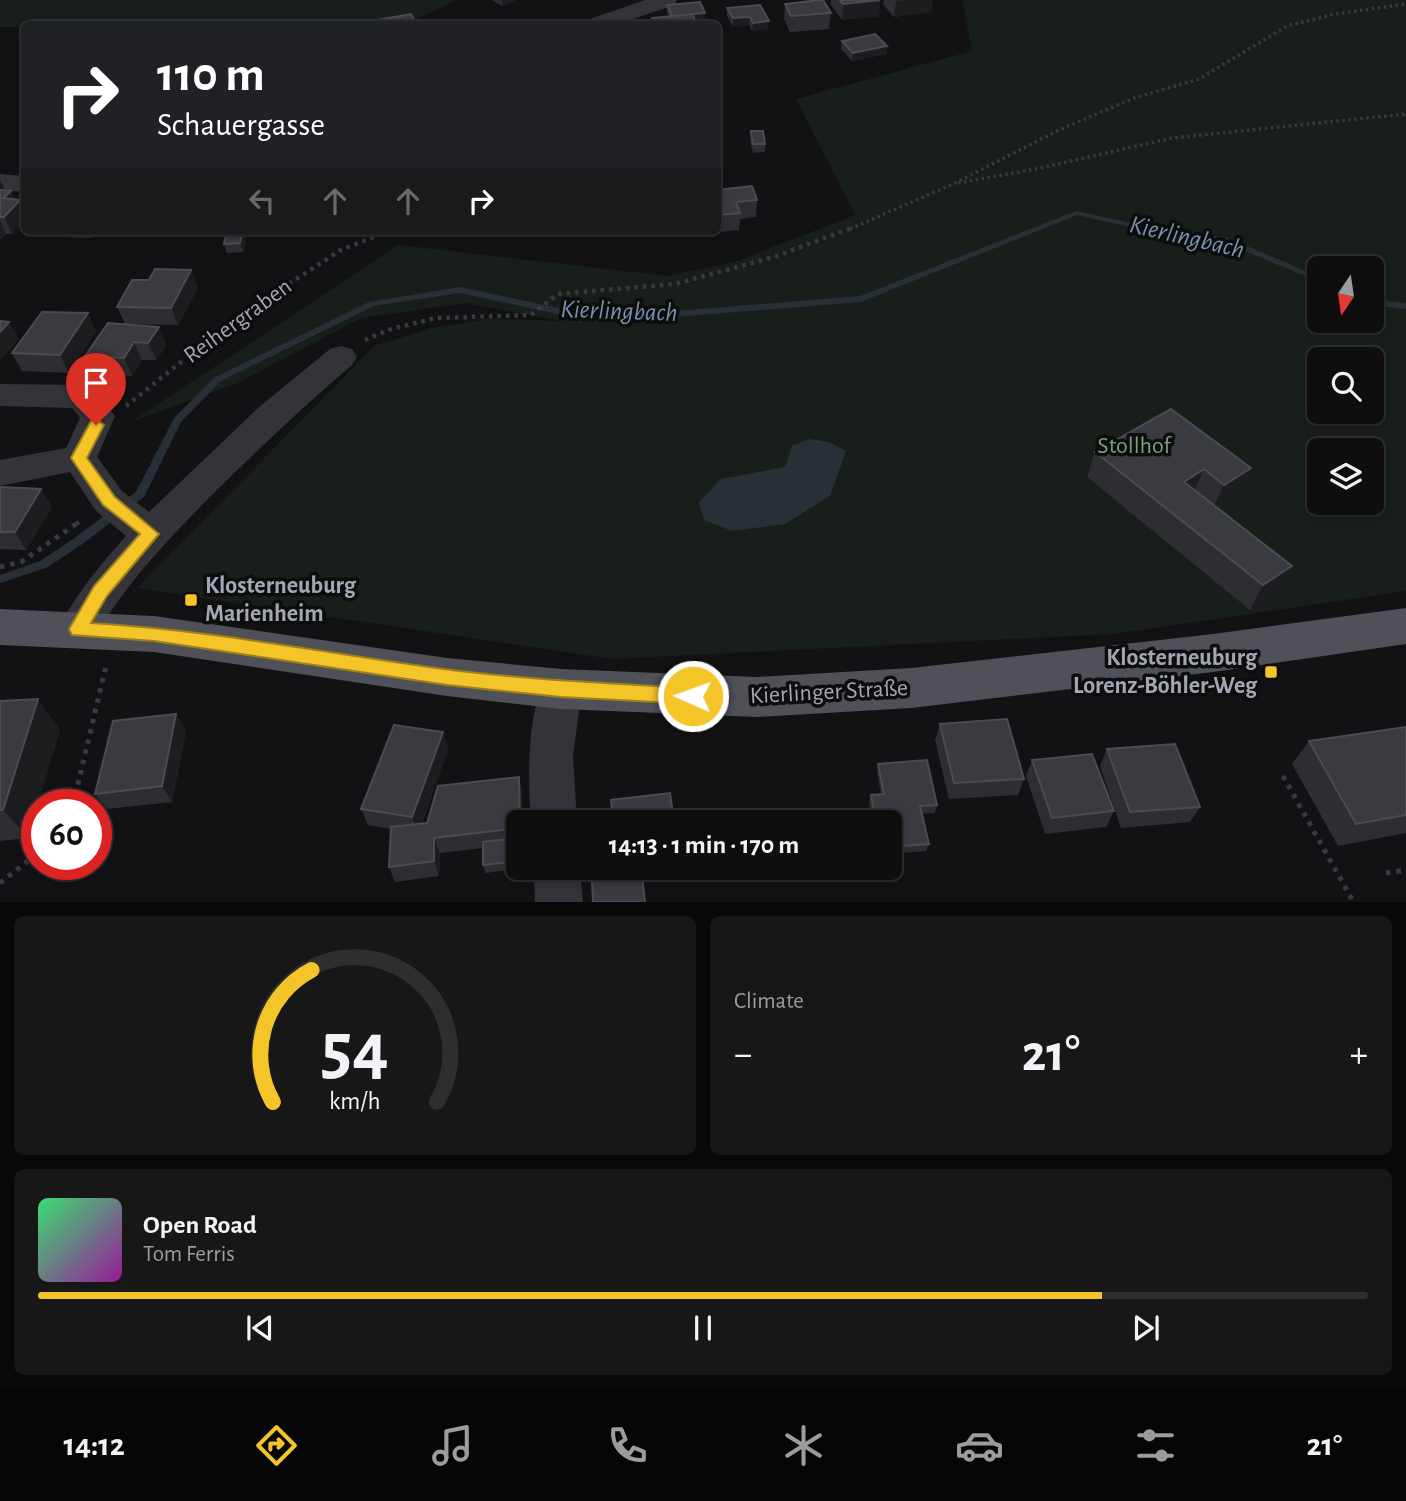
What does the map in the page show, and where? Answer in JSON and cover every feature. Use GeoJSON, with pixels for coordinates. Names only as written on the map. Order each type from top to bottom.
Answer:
{"type":"FeatureCollection","features":[{"type":"Feature","properties":{"kind":"main road","name":"Kierlinger Straße"},"geometry":{"type":"LineString","coordinates":[[0,627],[154,634],[447,677],[561,689],[757,697],[911,688],[1213,653],[1406,626]]}},
{"type":"Feature","properties":{"kind":"street"},"geometry":{"type":"LineString","coordinates":[[606,21],[672,0]]}},
{"type":"Feature","properties":{"kind":"street"},"geometry":{"type":"LineString","coordinates":[[0,183],[21,184]]}},
{"type":"Feature","properties":{"kind":"street"},"geometry":{"type":"LineString","coordinates":[[78,629],[100,591],[130,518],[270,416],[341,357]]}},
{"type":"Feature","properties":{"kind":"street"},"geometry":{"type":"LineString","coordinates":[[0,395],[81,397],[98,416],[79,458]]}},
{"type":"Feature","properties":{"kind":"street"},"geometry":{"type":"LineString","coordinates":[[79,458],[130,518]]}},
{"type":"Feature","properties":{"kind":"street"},"geometry":{"type":"LineString","coordinates":[[0,473],[79,458]]}},
{"type":"Feature","properties":{"kind":"street"},"geometry":{"type":"LineString","coordinates":[[553,810],[551,756],[561,689]]}},
{"type":"Feature","properties":{"kind":"street"},"geometry":{"type":"LineString","coordinates":[[558,880],[559,902]]}},
{"type":"Feature","properties":{"kind":"path"},"geometry":{"type":"LineString","coordinates":[[341,357],[362,341],[391,329],[436,318],[531,315],[558,294],[675,284],[828,239],[953,184],[1059,130],[1134,98],[1199,79],[1287,26],[1335,14],[1406,4]]}},
{"type":"Feature","properties":{"kind":"path"},"geometry":{"type":"LineString","coordinates":[[953,184],[1036,169],[1172,138],[1406,114]]}},
{"type":"Feature","properties":{"kind":"path","name":"Reihergraben"},"geometry":{"type":"LineString","coordinates":[[96,425],[118,413],[239,316],[341,250],[379,235]]}},
{"type":"Feature","properties":{"kind":"path"},"geometry":{"type":"LineString","coordinates":[[0,567],[21,562],[130,518]]}},
{"type":"Feature","properties":{"kind":"path"},"geometry":{"type":"LineString","coordinates":[[76,789],[104,670]]}},
{"type":"Feature","properties":{"kind":"path"},"geometry":{"type":"LineString","coordinates":[[1283,776],[1354,902]]}},
{"type":"Feature","properties":{"kind":"path"},"geometry":{"type":"LineString","coordinates":[[0,883],[21,867]]}},
{"type":"Feature","properties":{"kind":"path"},"geometry":{"type":"LineString","coordinates":[[1386,873],[1406,870]]}},
{"type":"Feature","properties":{"kind":"green space"},"geometry":{"type":"Polygon","coordinates":[[[0,0],[456,0],[413,21],[21,21],[21,27],[0,27],[0,0]]]}},
{"type":"Feature","properties":{"kind":"green space","name":"Stollhof"},"geometry":{"type":"Polygon","coordinates":[[[962,0],[1406,0],[1406,591],[1114,634],[612,659],[137,588],[374,346],[431,328],[487,319],[562,321],[466,303],[361,318],[238,383],[131,422],[398,245],[668,276],[737,261],[855,215],[796,99],[972,51],[962,0]]]}},
{"type":"Feature","properties":{"kind":"shaded area"},"geometry":{"type":"Polygon","coordinates":[[[809,439],[829,442],[846,451],[830,496],[785,524],[732,531],[704,520],[699,502],[721,479],[785,467],[792,446],[809,439]]]}},
{"type":"Feature","properties":{"kind":"building"},"geometry":{"type":"Polygon","coordinates":[[[823,0],[831,13],[791,16],[785,4],[812,1],[823,0]]]}},
{"type":"Feature","properties":{"kind":"building"},"geometry":{"type":"Polygon","coordinates":[[[840,0],[880,0],[843,4],[840,0]]]}},
{"type":"Feature","properties":{"kind":"building"},"geometry":{"type":"Polygon","coordinates":[[[700,2],[705,13],[672,16],[667,5],[700,2]]]}},
{"type":"Feature","properties":{"kind":"building"},"geometry":{"type":"Polygon","coordinates":[[[760,5],[769,21],[753,23],[750,17],[733,18],[727,8],[760,5]]]}},
{"type":"Feature","properties":{"kind":"building"},"geometry":{"type":"Polygon","coordinates":[[[411,14],[414,21],[372,21],[411,14]]]}},
{"type":"Feature","properties":{"kind":"building"},"geometry":{"type":"Polygon","coordinates":[[[692,14],[696,21],[654,21],[652,18],[692,14]]]}},
{"type":"Feature","properties":{"kind":"building"},"geometry":{"type":"Polygon","coordinates":[[[875,34],[887,46],[853,53],[842,41],[875,34]]]}},
{"type":"Feature","properties":{"kind":"building"},"geometry":{"type":"Polygon","coordinates":[[[751,131],[763,131],[765,144],[753,144],[751,131]]]}},
{"type":"Feature","properties":{"kind":"building"},"geometry":{"type":"Polygon","coordinates":[[[752,186],[757,200],[736,202],[740,213],[721,215],[721,190],[752,186]]]}},
{"type":"Feature","properties":{"kind":"building"},"geometry":{"type":"Polygon","coordinates":[[[0,190],[11,191],[3,198],[20,200],[4,217],[0,217],[0,190]]]}},
{"type":"Feature","properties":{"kind":"building"},"geometry":{"type":"Polygon","coordinates":[[[226,235],[242,235],[240,243],[224,244],[226,235]]]}},
{"type":"Feature","properties":{"kind":"building"},"geometry":{"type":"Polygon","coordinates":[[[155,269],[191,270],[171,308],[117,307],[132,280],[149,280],[155,269]]]}},
{"type":"Feature","properties":{"kind":"building"},"geometry":{"type":"Polygon","coordinates":[[[42,312],[88,313],[60,355],[12,353],[42,312]]]}},
{"type":"Feature","properties":{"kind":"building"},"geometry":{"type":"Polygon","coordinates":[[[0,321],[9,322],[0,332],[0,321]]]}},
{"type":"Feature","properties":{"kind":"building"},"geometry":{"type":"Polygon","coordinates":[[[108,323],[159,327],[148,343],[134,342],[124,358],[85,356],[108,323]]]}},
{"type":"Feature","properties":{"kind":"building"},"geometry":{"type":"Polygon","coordinates":[[[1171,409],[1251,468],[1224,485],[1204,469],[1184,482],[1292,566],[1263,585],[1095,452],[1171,409]]]}},
{"type":"Feature","properties":{"kind":"building"},"geometry":{"type":"Polygon","coordinates":[[[0,487],[41,489],[15,532],[0,532],[0,487]]]}},
{"type":"Feature","properties":{"kind":"building"},"geometry":{"type":"Polygon","coordinates":[[[38,699],[3,810],[0,810],[0,701],[38,699]]]}},
{"type":"Feature","properties":{"kind":"building"},"geometry":{"type":"Polygon","coordinates":[[[176,714],[162,786],[112,792],[112,789],[96,789],[113,721],[176,714]]]}},
{"type":"Feature","properties":{"kind":"building"},"geometry":{"type":"Polygon","coordinates":[[[1007,719],[1024,779],[954,783],[940,724],[1007,719]]]}},
{"type":"Feature","properties":{"kind":"building"},"geometry":{"type":"Polygon","coordinates":[[[394,725],[443,732],[412,817],[361,809],[394,725]]]}},
{"type":"Feature","properties":{"kind":"building"},"geometry":{"type":"Polygon","coordinates":[[[1406,727],[1406,815],[1356,824],[1309,741],[1406,727]]]}},
{"type":"Feature","properties":{"kind":"building"},"geometry":{"type":"Polygon","coordinates":[[[1175,744],[1200,807],[1130,812],[1107,749],[1175,744]]]}},
{"type":"Feature","properties":{"kind":"building"},"geometry":{"type":"Polygon","coordinates":[[[1092,754],[1114,811],[1052,818],[1032,760],[1092,754]]]}},
{"type":"Feature","properties":{"kind":"building"},"geometry":{"type":"Polygon","coordinates":[[[927,760],[937,805],[920,806],[929,844],[902,846],[902,810],[874,810],[871,795],[884,794],[878,764],[927,760]]]}},
{"type":"Feature","properties":{"kind":"building"},"geometry":{"type":"Polygon","coordinates":[[[519,777],[520,810],[506,810],[506,829],[434,838],[434,861],[389,867],[391,827],[427,823],[438,786],[519,777]]]}},
{"type":"Feature","properties":{"kind":"building"},"geometry":{"type":"Polygon","coordinates":[[[670,793],[672,810],[612,810],[611,800],[670,793]]]}},
{"type":"Feature","properties":{"kind":"building"},"geometry":{"type":"Polygon","coordinates":[[[506,839],[506,862],[483,865],[483,842],[506,839]]]}},
{"type":"Feature","properties":{"kind":"building"},"geometry":{"type":"Polygon","coordinates":[[[642,880],[645,902],[593,902],[592,881],[642,880]]]}},
{"type":"Feature","properties":{"kind":"waterway","name":"Kierlingbach"},"geometry":{"type":"LineString","coordinates":[[0,579],[44,564],[140,494],[177,420],[218,379],[372,304],[460,290],[572,314],[675,314],[861,299],[1076,213],[1225,240],[1307,275]]}},
{"type":"Feature","properties":{"kind":"waterway","name":"Kierlingbach"},"geometry":{"type":"LineString","coordinates":[[1384,303],[1406,306]]}},
{"type":"Feature","properties":{"kind":"place","name":"Klosterneuburg Marienheim"},"geometry":{"type":"Point","coordinates":[191,600]}},
{"type":"Feature","properties":{"kind":"place","name":"Klosterneuburg Lorenz-Böhler-Weg"},"geometry":{"type":"Point","coordinates":[1271,672]}},
{"type":"Feature","properties":{"kind":"route"},"geometry":{"type":"LineString","coordinates":[[96,425],[79,458],[109,501],[150,534],[100,591],[78,629],[154,634],[447,677],[561,689],[693,696]]}}]}
